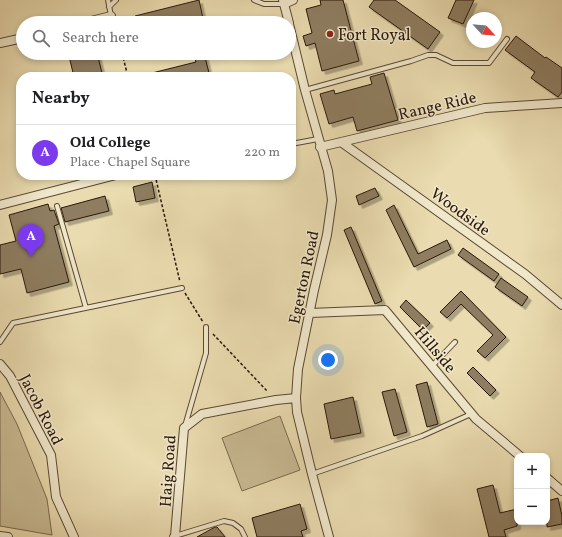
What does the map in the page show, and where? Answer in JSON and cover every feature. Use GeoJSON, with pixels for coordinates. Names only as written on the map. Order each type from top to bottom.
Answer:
{"type":"FeatureCollection","features":[{"type":"Feature","properties":{"kind":"street"},"geometry":{"type":"LineString","coordinates":[[283,2],[293,0]]}},
{"type":"Feature","properties":{"kind":"street","name":"Egerton Road"},"geometry":{"type":"LineString","coordinates":[[283,2],[287,16]]}},
{"type":"Feature","properties":{"kind":"street"},"geometry":{"type":"LineString","coordinates":[[0,43],[16,40]]}},
{"type":"Feature","properties":{"kind":"street","name":"Egerton Road"},"geometry":{"type":"LineString","coordinates":[[296,53],[319,143],[328,171],[332,200],[327,235],[298,369],[296,398],[297,412],[328,537]]}},
{"type":"Feature","properties":{"kind":"street","name":"Range Ride"},"geometry":{"type":"LineString","coordinates":[[319,143],[341,142],[485,108],[562,103]]}},
{"type":"Feature","properties":{"kind":"street","name":"Woodside"},"geometry":{"type":"LineString","coordinates":[[341,142],[525,274],[562,305]]}},
{"type":"Feature","properties":{"kind":"street"},"geometry":{"type":"LineString","coordinates":[[0,205],[97,180]]}},
{"type":"Feature","properties":{"kind":"street","name":"Hillside"},"geometry":{"type":"LineString","coordinates":[[310,313],[385,310],[476,419],[516,453]]}},
{"type":"Feature","properties":{"kind":"street","name":"Jacob Road"},"geometry":{"type":"LineString","coordinates":[[0,364],[10,376],[51,455],[56,497],[74,537]]}},
{"type":"Feature","properties":{"kind":"street","name":"Haig Road"},"geometry":{"type":"LineString","coordinates":[[175,536],[184,428],[202,414],[276,400],[296,398]]}},
{"type":"Feature","properties":{"kind":"street"},"geometry":{"type":"LineString","coordinates":[[550,481],[562,491]]}},
{"type":"Feature","properties":{"kind":"street"},"geometry":{"type":"LineString","coordinates":[[0,536],[8,537]]}},
{"type":"Feature","properties":{"kind":"lane"},"geometry":{"type":"LineString","coordinates":[[108,0],[111,16]]}},
{"type":"Feature","properties":{"kind":"lane"},"geometry":{"type":"LineString","coordinates":[[109,7],[116,0]]}},
{"type":"Feature","properties":{"kind":"lane"},"geometry":{"type":"LineString","coordinates":[[254,0],[264,4],[283,2]]}},
{"type":"Feature","properties":{"kind":"lane"},"geometry":{"type":"LineString","coordinates":[[305,90],[428,55],[436,55],[453,63],[489,63],[507,39]]}},
{"type":"Feature","properties":{"kind":"lane"},"geometry":{"type":"LineString","coordinates":[[296,144],[319,143]]}},
{"type":"Feature","properties":{"kind":"lane"},"geometry":{"type":"LineString","coordinates":[[57,206],[86,308]]}},
{"type":"Feature","properties":{"kind":"lane"},"geometry":{"type":"LineString","coordinates":[[0,342],[13,324],[182,288]]}},
{"type":"Feature","properties":{"kind":"lane"},"geometry":{"type":"LineString","coordinates":[[184,428],[206,353],[206,328]]}},
{"type":"Feature","properties":{"kind":"lane"},"geometry":{"type":"LineString","coordinates":[[432,366],[455,342]]}},
{"type":"Feature","properties":{"kind":"lane"},"geometry":{"type":"LineString","coordinates":[[312,474],[422,436],[472,414]]}},
{"type":"Feature","properties":{"kind":"lane"},"geometry":{"type":"LineString","coordinates":[[175,536],[224,521],[233,523],[241,529],[245,537]]}},
{"type":"Feature","properties":{"kind":"path"},"geometry":{"type":"LineString","coordinates":[[124,60],[127,72]]}},
{"type":"Feature","properties":{"kind":"path"},"geometry":{"type":"LineString","coordinates":[[156,180],[182,288],[206,328],[276,400]]}},
{"type":"Feature","properties":{"kind":"shaded area"},"geometry":{"type":"Polygon","coordinates":[[[0,392],[17,424],[47,499],[52,535],[0,526],[0,392]]]}},
{"type":"Feature","properties":{"kind":"shaded area"},"geometry":{"type":"Polygon","coordinates":[[[280,416],[300,470],[242,491],[222,438],[280,416]]]}},
{"type":"Feature","properties":{"kind":"building"},"geometry":{"type":"Polygon","coordinates":[[[199,0],[202,16],[135,16],[199,0]]]}},
{"type":"Feature","properties":{"kind":"building","name":"Fort Royal"},"geometry":{"type":"Polygon","coordinates":[[[320,0],[343,0],[359,61],[322,71],[315,43],[306,46],[303,36],[312,33],[306,9],[321,5],[320,0]]]}},
{"type":"Feature","properties":{"kind":"building"},"geometry":{"type":"Polygon","coordinates":[[[374,0],[395,0],[440,32],[428,49],[369,7],[374,0]]]}},
{"type":"Feature","properties":{"kind":"building"},"geometry":{"type":"Polygon","coordinates":[[[456,0],[474,0],[468,12],[466,12],[466,17],[463,24],[448,18],[456,0]]]}},
{"type":"Feature","properties":{"kind":"building"},"geometry":{"type":"Polygon","coordinates":[[[516,36],[545,58],[546,57],[562,68],[562,92],[558,97],[531,78],[535,72],[505,50],[516,36]]]}},
{"type":"Feature","properties":{"kind":"building"},"geometry":{"type":"Polygon","coordinates":[[[70,60],[99,60],[102,72],[73,72],[70,60]]]}},
{"type":"Feature","properties":{"kind":"building"},"geometry":{"type":"Polygon","coordinates":[[[195,60],[206,60],[209,72],[156,72],[196,62],[195,60]]]}},
{"type":"Feature","properties":{"kind":"building"},"geometry":{"type":"Polygon","coordinates":[[[384,73],[398,120],[357,131],[353,117],[329,124],[320,94],[334,90],[335,94],[372,84],[370,77],[384,73]]]}},
{"type":"Feature","properties":{"kind":"building"},"geometry":{"type":"Polygon","coordinates":[[[152,182],[155,198],[136,202],[133,187],[152,182]]]}},
{"type":"Feature","properties":{"kind":"building"},"geometry":{"type":"Polygon","coordinates":[[[375,188],[379,196],[359,205],[356,196],[375,188]]]}},
{"type":"Feature","properties":{"kind":"building"},"geometry":{"type":"Polygon","coordinates":[[[105,196],[109,211],[65,222],[61,208],[105,196]]]}},
{"type":"Feature","properties":{"kind":"building"},"geometry":{"type":"Polygon","coordinates":[[[48,204],[50,211],[54,210],[59,224],[54,226],[69,282],[27,293],[21,269],[0,274],[0,245],[16,241],[9,215],[48,204]]]}},
{"type":"Feature","properties":{"kind":"building"},"geometry":{"type":"Polygon","coordinates":[[[394,205],[418,254],[447,240],[451,249],[414,267],[386,210],[394,205]]]}},
{"type":"Feature","properties":{"kind":"building"},"geometry":{"type":"Polygon","coordinates":[[[351,227],[382,301],[375,304],[344,230],[351,227]]]}},
{"type":"Feature","properties":{"kind":"building"},"geometry":{"type":"Polygon","coordinates":[[[463,248],[499,274],[494,281],[458,255],[463,248]]]}},
{"type":"Feature","properties":{"kind":"building"},"geometry":{"type":"Polygon","coordinates":[[[501,278],[528,297],[522,306],[495,287],[501,278]]]}},
{"type":"Feature","properties":{"kind":"building"},"geometry":{"type":"Polygon","coordinates":[[[461,291],[506,337],[485,358],[477,351],[493,335],[461,304],[447,318],[440,312],[461,291]]]}},
{"type":"Feature","properties":{"kind":"building"},"geometry":{"type":"Polygon","coordinates":[[[406,300],[430,323],[423,330],[400,307],[406,300]]]}},
{"type":"Feature","properties":{"kind":"building"},"geometry":{"type":"Polygon","coordinates":[[[473,367],[496,390],[490,396],[467,373],[473,367]]]}},
{"type":"Feature","properties":{"kind":"building"},"geometry":{"type":"Polygon","coordinates":[[[427,382],[438,424],[427,427],[416,385],[427,382]]]}},
{"type":"Feature","properties":{"kind":"building"},"geometry":{"type":"Polygon","coordinates":[[[395,389],[407,432],[394,436],[382,392],[395,389]]]}},
{"type":"Feature","properties":{"kind":"building"},"geometry":{"type":"Polygon","coordinates":[[[353,397],[361,433],[331,439],[324,404],[353,397]]]}},
{"type":"Feature","properties":{"kind":"building"},"geometry":{"type":"Polygon","coordinates":[[[493,485],[500,513],[514,510],[514,525],[517,526],[504,530],[506,537],[489,537],[477,489],[493,485]]]}},
{"type":"Feature","properties":{"kind":"building"},"geometry":{"type":"Polygon","coordinates":[[[558,498],[562,516],[562,524],[547,527],[547,525],[550,525],[550,500],[558,498]]]}},
{"type":"Feature","properties":{"kind":"building"},"geometry":{"type":"Polygon","coordinates":[[[300,504],[307,529],[301,531],[303,537],[257,537],[252,518],[300,504]]]}},
{"type":"Feature","properties":{"kind":"building"},"geometry":{"type":"Polygon","coordinates":[[[217,527],[225,537],[197,537],[217,527]]]}},
{"type":"Feature","properties":{"kind":"place","name":"Fort Royal"},"geometry":{"type":"Point","coordinates":[330,34]}},
{"type":"Feature","properties":{"kind":"place","name":"Old College"},"geometry":{"type":"Point","coordinates":[31,257]}}]}
